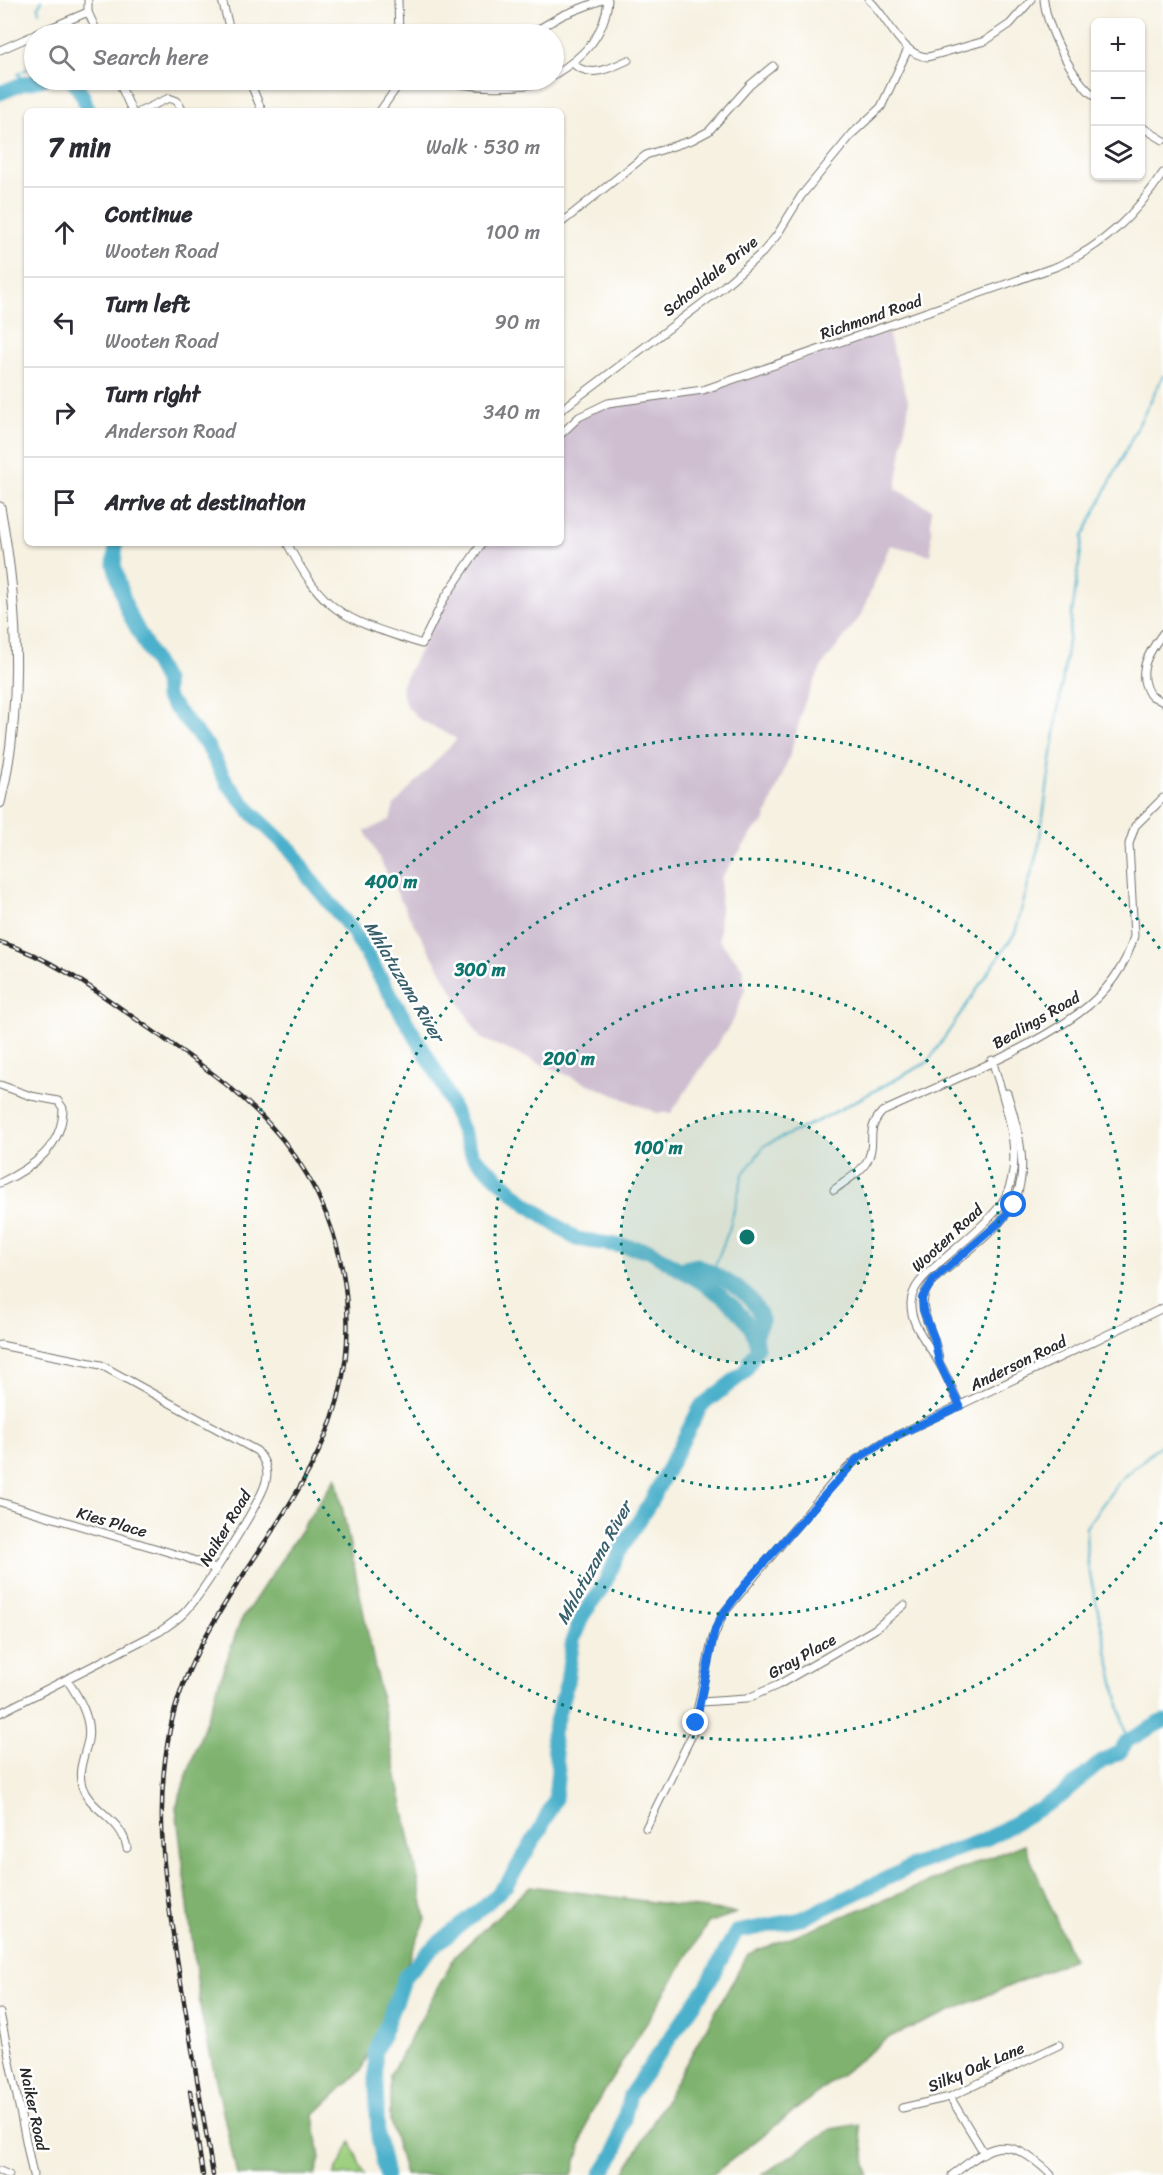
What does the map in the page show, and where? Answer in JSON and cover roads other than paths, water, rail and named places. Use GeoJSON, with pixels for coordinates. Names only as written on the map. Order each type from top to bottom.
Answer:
{"type":"FeatureCollection","features":[{"type":"Feature","properties":{"kind":"street"},"geometry":{"type":"LineString","coordinates":[[88,0],[88,12],[93,24]]}},
{"type":"Feature","properties":{"kind":"street"},"geometry":{"type":"LineString","coordinates":[[222,0],[228,24]]}},
{"type":"Feature","properties":{"kind":"street"},"geometry":{"type":"LineString","coordinates":[[398,0],[399,24]]}},
{"type":"Feature","properties":{"kind":"street"},"geometry":{"type":"LineString","coordinates":[[547,24],[563,15],[602,0]]}},
{"type":"Feature","properties":{"kind":"street"},"geometry":{"type":"LineString","coordinates":[[564,68],[581,57],[595,37],[607,14],[608,0]]}},
{"type":"Feature","properties":{"kind":"street"},"geometry":{"type":"LineString","coordinates":[[869,0],[908,49],[921,57],[985,41],[1010,24],[1031,0]]}},
{"type":"Feature","properties":{"kind":"street"},"geometry":{"type":"LineString","coordinates":[[1044,0],[1069,65],[1083,86],[1091,93]]}},
{"type":"Feature","properties":{"kind":"street"},"geometry":{"type":"LineString","coordinates":[[60,24],[88,12]]}},
{"type":"Feature","properties":{"kind":"street"},"geometry":{"type":"LineString","coordinates":[[0,50],[24,40]]}},
{"type":"Feature","properties":{"kind":"street","name":"Schooldale Drive"},"geometry":{"type":"LineString","coordinates":[[564,408],[726,285],[771,243],[801,196],[854,133],[881,106],[908,49]]}},
{"type":"Feature","properties":{"kind":"street"},"geometry":{"type":"LineString","coordinates":[[572,63],[583,72],[591,72],[605,71],[628,60]]}},
{"type":"Feature","properties":{"kind":"street"},"geometry":{"type":"LineString","coordinates":[[564,221],[646,155],[692,140],[709,131],[750,85],[773,66]]}},
{"type":"Feature","properties":{"kind":"street"},"geometry":{"type":"LineString","coordinates":[[123,90],[131,108]]}},
{"type":"Feature","properties":{"kind":"street"},"geometry":{"type":"LineString","coordinates":[[253,90],[261,108]]}},
{"type":"Feature","properties":{"kind":"street"},"geometry":{"type":"LineString","coordinates":[[382,108],[395,90]]}},
{"type":"Feature","properties":{"kind":"street"},"geometry":{"type":"LineString","coordinates":[[147,108],[169,98],[177,101],[181,108]]}},
{"type":"Feature","properties":{"kind":"street"},"geometry":{"type":"LineString","coordinates":[[1145,129],[1163,140]]}},
{"type":"Feature","properties":{"kind":"street","name":"Richmond Road"},"geometry":{"type":"LineString","coordinates":[[564,431],[579,417],[608,403],[703,390],[1068,262],[1095,247],[1124,224],[1163,173]]}},
{"type":"Feature","properties":{"kind":"street"},"geometry":{"type":"LineString","coordinates":[[0,507],[10,574],[17,667],[9,766],[0,803]]}},
{"type":"Feature","properties":{"kind":"street"},"geometry":{"type":"LineString","coordinates":[[289,546],[314,590],[339,612],[363,624],[422,644],[448,592],[480,546]]}},
{"type":"Feature","properties":{"kind":"street"},"geometry":{"type":"LineString","coordinates":[[1163,633],[1146,658],[1143,679],[1150,695],[1163,702]]}},
{"type":"Feature","properties":{"kind":"street","name":"Bealings Road"},"geometry":{"type":"LineString","coordinates":[[834,1190],[870,1157],[873,1124],[882,1112],[994,1060],[1080,1012],[1111,982],[1124,962],[1134,936],[1129,844],[1135,826],[1163,798]]}},
{"type":"Feature","properties":{"kind":"street","name":"Wooten Road"},"geometry":{"type":"LineString","coordinates":[[939,1362],[934,1338],[923,1310],[924,1293],[933,1280],[1007,1215],[1018,1194],[1023,1176],[1019,1134],[994,1060]]}},
{"type":"Feature","properties":{"kind":"street","name":"Wooten Road"},"geometry":{"type":"LineString","coordinates":[[960,1406],[939,1362],[914,1319],[912,1295],[924,1276],[999,1207],[1012,1175],[1013,1153],[1010,1127],[994,1060]]}},
{"type":"Feature","properties":{"kind":"street"},"geometry":{"type":"LineString","coordinates":[[0,1085],[32,1096],[58,1101],[63,1108],[59,1133],[48,1151],[21,1173],[0,1183]]}},
{"type":"Feature","properties":{"kind":"street","name":"Anderson Road"},"geometry":{"type":"LineString","coordinates":[[646,1828],[692,1735],[701,1702],[712,1641],[723,1614],[835,1480],[869,1450],[1163,1308]]}},
{"type":"Feature","properties":{"kind":"street","name":"Naiker Road"},"geometry":{"type":"LineString","coordinates":[[0,1345],[101,1365],[257,1451],[266,1465],[266,1481],[215,1569],[186,1611],[169,1626],[0,1713]]}},
{"type":"Feature","properties":{"kind":"street","name":"Kies Place"},"geometry":{"type":"LineString","coordinates":[[0,1502],[185,1557],[215,1569]]}},
{"type":"Feature","properties":{"kind":"street","name":"Gray Place"},"geometry":{"type":"LineString","coordinates":[[701,1702],[729,1702],[759,1695],[865,1635],[904,1605]]}},
{"type":"Feature","properties":{"kind":"street"},"geometry":{"type":"LineString","coordinates":[[68,1680],[82,1707],[89,1732],[81,1770],[82,1788],[119,1826],[127,1848]]}},
{"type":"Feature","properties":{"kind":"street","name":"Naiker Road"},"geometry":{"type":"LineString","coordinates":[[0,2013],[33,2175]]}},
{"type":"Feature","properties":{"kind":"street","name":"Silky Oak Lane"},"geometry":{"type":"LineString","coordinates":[[902,2108],[950,2097],[1059,2045]]}},
{"type":"Feature","properties":{"kind":"street"},"geometry":{"type":"LineString","coordinates":[[950,2097],[984,2152]]}},
{"type":"Feature","properties":{"kind":"street"},"geometry":{"type":"LineString","coordinates":[[952,2175],[984,2152],[1001,2146],[1009,2146],[1035,2161],[1051,2175]]}},
{"type":"Feature","properties":{"kind":"street"},"geometry":{"type":"LineString","coordinates":[[0,2171],[9,2175]]}},
{"type":"Feature","properties":{"kind":"waterway"},"geometry":{"type":"LineString","coordinates":[[39,12],[38,7],[42,0]]}},
{"type":"Feature","properties":{"kind":"waterway"},"geometry":{"type":"LineString","coordinates":[[24,71],[18,74],[24,80]]}},
{"type":"Feature","properties":{"kind":"waterway","name":"Mhlatuzana River"},"geometry":{"type":"LineString","coordinates":[[0,93],[24,84]]}},
{"type":"Feature","properties":{"kind":"waterway","name":"Mhlatuzana River"},"geometry":{"type":"LineString","coordinates":[[79,90],[87,108]]}},
{"type":"Feature","properties":{"kind":"waterway"},"geometry":{"type":"LineString","coordinates":[[712,1273],[729,1230],[743,1174],[765,1145],[822,1119],[928,1062],[1015,933],[1039,845],[1083,536],[1163,376]]}},
{"type":"Feature","properties":{"kind":"waterway","name":"Mhlatuzana River"},"geometry":{"type":"LineString","coordinates":[[116,546],[114,565],[127,610],[165,681],[166,697],[208,747],[227,783],[253,814],[292,851],[309,878],[352,930],[441,1080],[473,1156],[524,1202],[576,1239],[649,1250],[679,1269],[697,1265],[745,1294],[758,1310],[762,1320],[755,1336],[757,1348],[745,1372],[701,1406],[650,1503],[621,1549],[601,1590],[583,1615],[573,1639],[567,1682],[552,1736],[558,1769],[555,1799],[541,1828],[507,1884],[483,1907],[432,1948],[405,1976],[375,2054],[378,2137],[386,2175]]}},
{"type":"Feature","properties":{"kind":"waterway","name":"Mhlatuzana River"},"geometry":{"type":"LineString","coordinates":[[679,1269],[712,1289],[732,1305],[741,1314],[755,1336]]}},
{"type":"Feature","properties":{"kind":"waterway"},"geometry":{"type":"LineString","coordinates":[[1127,1741],[1087,1561],[1086,1527],[1121,1479],[1163,1443]]}},
{"type":"Feature","properties":{"kind":"waterway","name":"Mhlatuzana River"},"geometry":{"type":"LineString","coordinates":[[601,2175],[616,2151],[630,2095],[706,1987],[736,1932],[801,1919],[917,1864],[988,1838],[1060,1797],[1102,1761],[1120,1752],[1127,1741],[1163,1721]]}},
{"type":"Feature","properties":{"kind":"railway"},"geometry":{"type":"LineString","coordinates":[[0,942],[21,949],[60,968],[97,991],[212,1074],[256,1110],[296,1157],[317,1194],[333,1234],[343,1275],[347,1317],[346,1359],[337,1401],[323,1442],[305,1478],[217,1616],[197,1652],[181,1689],[170,1729],[165,1763],[162,1828],[167,1891],[213,2175]]}},
{"type":"Feature","properties":{"kind":"railway"},"geometry":{"type":"LineString","coordinates":[[190,2091],[203,2175]]}}]}
